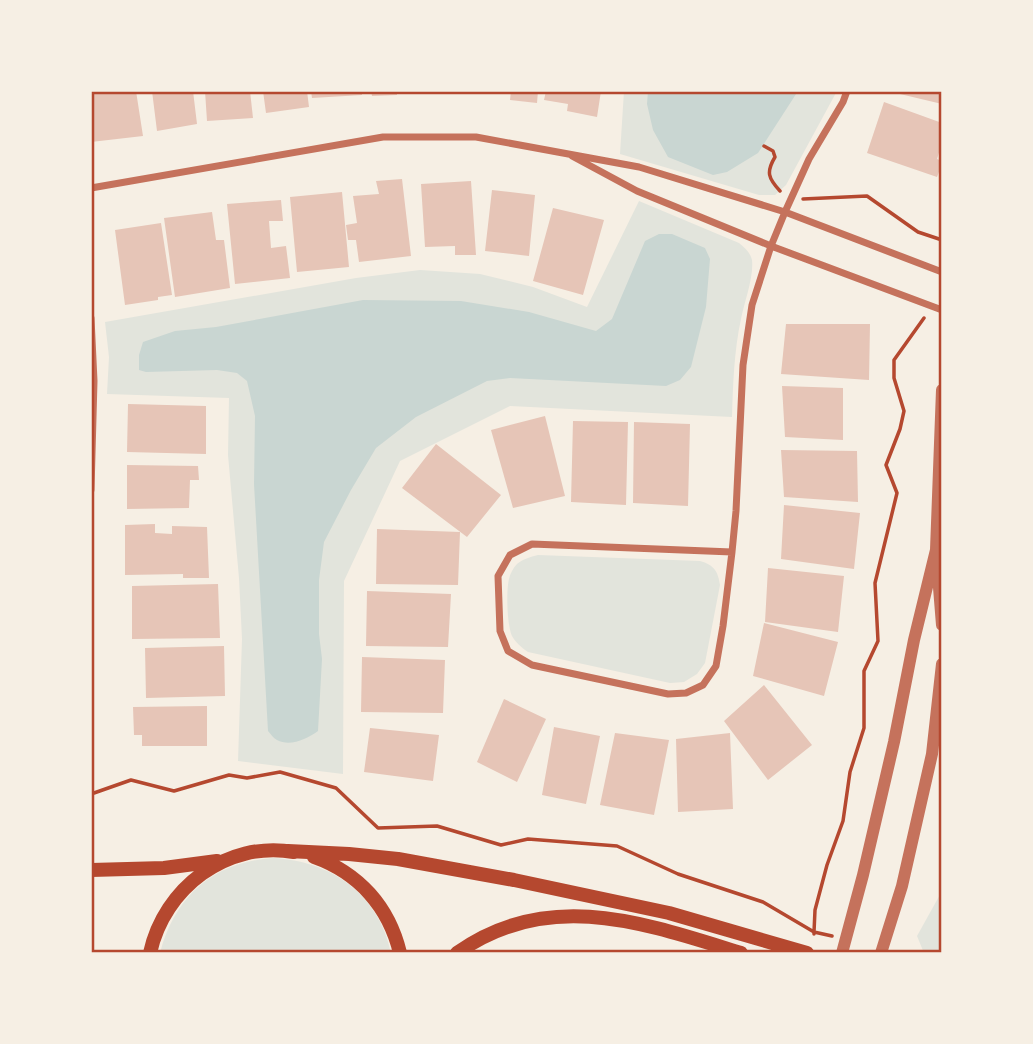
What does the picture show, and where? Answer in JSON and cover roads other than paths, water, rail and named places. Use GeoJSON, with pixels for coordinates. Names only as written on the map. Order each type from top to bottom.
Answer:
{"type":"FeatureCollection","features":[{"type":"Feature","properties":{"kind":"main road"},"geometry":{"type":"LineString","coordinates":[[150,953],[161,919],[173,900],[188,884],[225,860],[267,850],[398,859],[513,880],[691,919],[807,953]]}},
{"type":"Feature","properties":{"kind":"main road"},"geometry":{"type":"LineString","coordinates":[[288,851],[326,861],[357,880],[381,907],[390,923],[400,953]]}},
{"type":"Feature","properties":{"kind":"main road"},"geometry":{"type":"LineString","coordinates":[[91,870],[164,867],[225,860]]}},
{"type":"Feature","properties":{"kind":"main road"},"geometry":{"type":"LineString","coordinates":[[457,953],[477,940],[516,923],[566,915],[639,924],[740,953]]}},
{"type":"Feature","properties":{"kind":"street"},"geometry":{"type":"LineString","coordinates":[[732,552],[532,544],[510,555],[498,576],[500,631],[508,651],[532,665],[668,694],[686,693],[704,685],[716,666],[723,626],[732,552],[736,511],[743,365],[752,304],[785,212],[809,159],[847,91]]}},
{"type":"Feature","properties":{"kind":"street"},"geometry":{"type":"LineString","coordinates":[[91,188],[383,137],[476,137],[639,167],[785,212],[942,272]]}},
{"type":"Feature","properties":{"kind":"street"},"geometry":{"type":"LineString","coordinates":[[565,153],[637,191],[771,246],[942,310]]}},
{"type":"Feature","properties":{"kind":"street"},"geometry":{"type":"LineString","coordinates":[[91,318],[94,381],[91,490]]}},
{"type":"Feature","properties":{"kind":"street"},"geometry":{"type":"LineString","coordinates":[[942,390],[936,550],[942,625]]}},
{"type":"Feature","properties":{"kind":"street"},"geometry":{"type":"LineString","coordinates":[[842,953],[867,861],[936,550]]}},
{"type":"Feature","properties":{"kind":"street"},"geometry":{"type":"LineString","coordinates":[[881,953],[902,886],[932,754],[942,664]]}}]}
